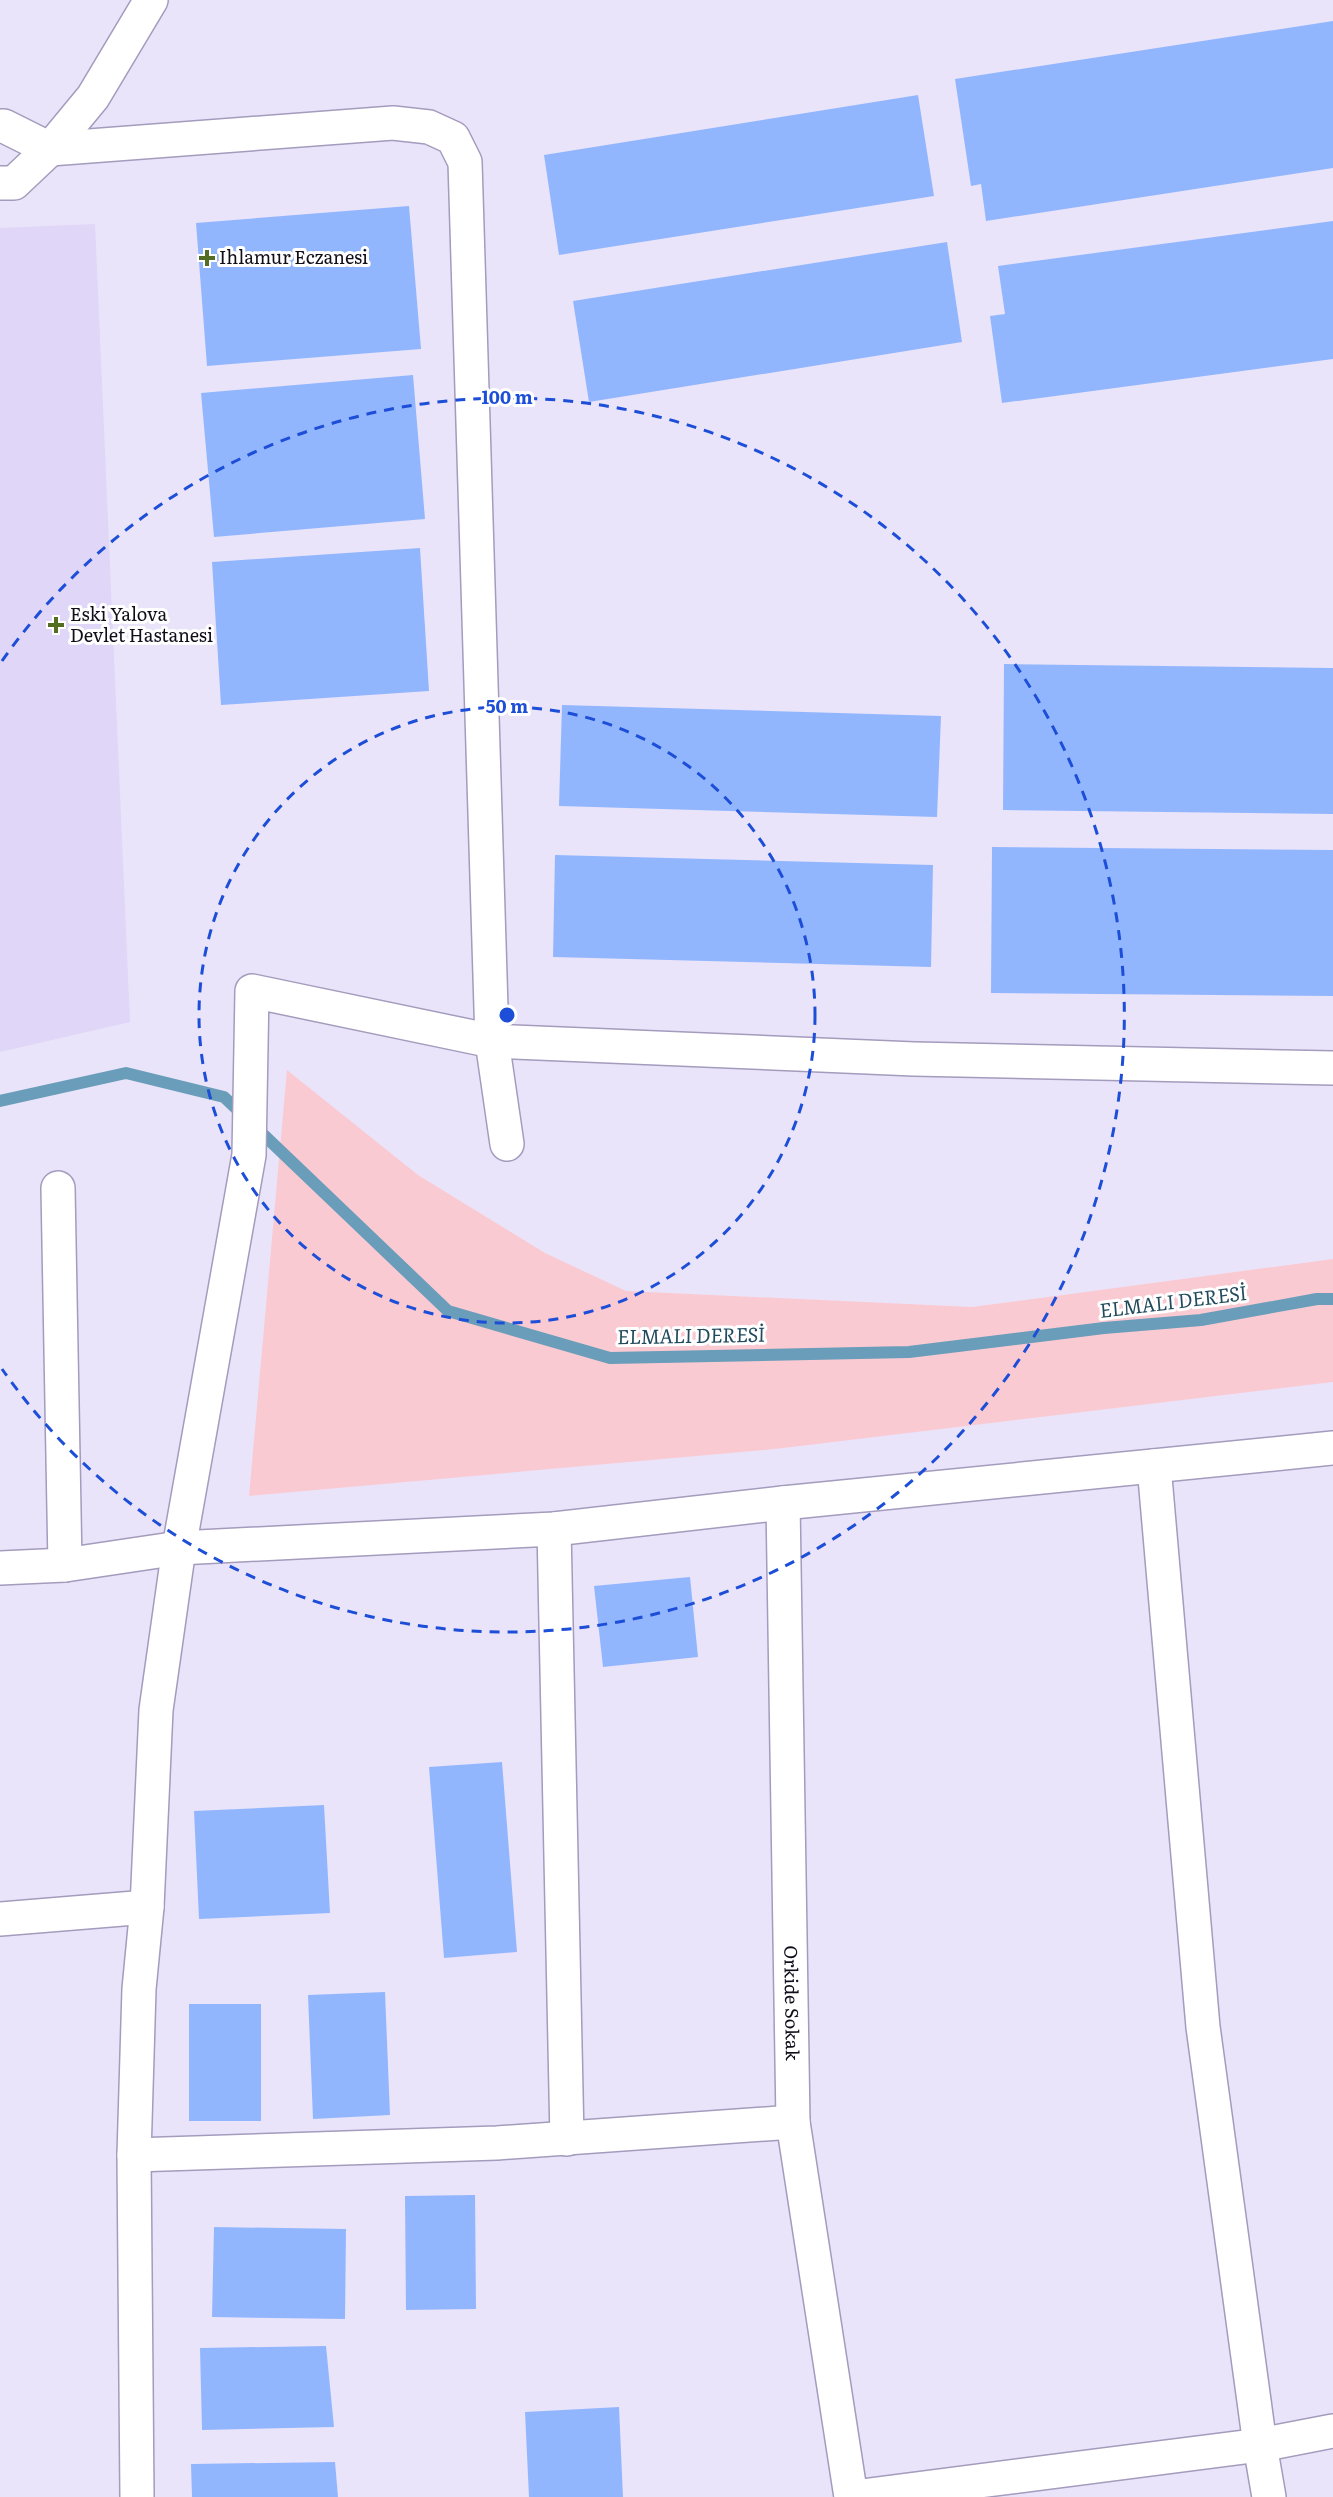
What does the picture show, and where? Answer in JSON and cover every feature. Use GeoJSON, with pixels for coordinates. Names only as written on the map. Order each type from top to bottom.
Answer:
{"type":"FeatureCollection","features":[{"type":"Feature","properties":{"kind":"street"},"geometry":{"type":"LineString","coordinates":[[0,183],[14,183],[50,149],[93,97],[151,0]]}},
{"type":"Feature","properties":{"kind":"street"},"geometry":{"type":"LineString","coordinates":[[0,126],[50,149],[393,123],[429,127],[453,138],[465,162],[492,1041],[507,1144]]}},
{"type":"Feature","properties":{"kind":"street"},"geometry":{"type":"LineString","coordinates":[[137,2497],[134,2155],[139,1989],[147,1907],[156,1710],[179,1548],[249,1155],[252,991],[492,1041],[914,1059],[1333,1068]]}},
{"type":"Feature","properties":{"kind":"street"},"geometry":{"type":"LineString","coordinates":[[58,1188],[65,1565]]}},
{"type":"Feature","properties":{"kind":"street"},"geometry":{"type":"LineString","coordinates":[[0,1568],[65,1565],[179,1548],[554,1529],[783,1503],[1333,1448]]}},
{"type":"Feature","properties":{"kind":"street"},"geometry":{"type":"LineString","coordinates":[[1154,1466],[1203,2027],[1269,2497]]}},
{"type":"Feature","properties":{"kind":"street","name":"Orkide Sokak"},"geometry":{"type":"LineString","coordinates":[[783,1503],[794,2122],[852,2497]]}},
{"type":"Feature","properties":{"kind":"street"},"geometry":{"type":"LineString","coordinates":[[554,1529],[567,2139]]}},
{"type":"Feature","properties":{"kind":"street"},"geometry":{"type":"LineString","coordinates":[[0,1919],[147,1907]]}},
{"type":"Feature","properties":{"kind":"street"},"geometry":{"type":"LineString","coordinates":[[134,2155],[567,2139],[794,2122]]}},
{"type":"Feature","properties":{"kind":"street"},"geometry":{"type":"LineString","coordinates":[[852,2497],[1260,2445],[1333,2431]]}},
{"type":"Feature","properties":{"kind":"shaded area","name":"Eski Yalova Devlet Hastanesi"},"geometry":{"type":"Polygon","coordinates":[[[95,224],[130,1022],[0,1052],[0,228],[95,224]]]}},
{"type":"Feature","properties":{"kind":"shaded area"},"geometry":{"type":"Polygon","coordinates":[[[287,1070],[418,1175],[545,1253],[626,1291],[972,1307],[1333,1259],[1333,1382],[775,1449],[249,1496],[287,1070]]]}},
{"type":"Feature","properties":{"kind":"building"},"geometry":{"type":"Polygon","coordinates":[[[1333,21],[1333,168],[986,221],[981,184],[971,186],[955,79],[1333,21]]]}},
{"type":"Feature","properties":{"kind":"building"},"geometry":{"type":"Polygon","coordinates":[[[918,95],[934,196],[559,255],[544,155],[918,95]]]}},
{"type":"Feature","properties":{"kind":"building"},"geometry":{"type":"Polygon","coordinates":[[[409,206],[421,349],[207,366],[196,223],[409,206]]]}},
{"type":"Feature","properties":{"kind":"building"},"geometry":{"type":"Polygon","coordinates":[[[1333,221],[1333,359],[1002,403],[990,316],[1005,314],[998,266],[1333,221]]]}},
{"type":"Feature","properties":{"kind":"building"},"geometry":{"type":"Polygon","coordinates":[[[947,242],[962,342],[589,402],[573,301],[947,242]]]}},
{"type":"Feature","properties":{"kind":"building"},"geometry":{"type":"Polygon","coordinates":[[[413,375],[425,519],[214,537],[201,393],[413,375]]]}},
{"type":"Feature","properties":{"kind":"building"},"geometry":{"type":"Polygon","coordinates":[[[420,548],[429,691],[221,705],[212,562],[420,548]]]}},
{"type":"Feature","properties":{"kind":"building"},"geometry":{"type":"Polygon","coordinates":[[[1004,664],[1333,668],[1333,814],[1003,810],[1004,664]]]}},
{"type":"Feature","properties":{"kind":"building"},"geometry":{"type":"Polygon","coordinates":[[[562,705],[941,716],[937,817],[559,806],[562,705]]]}},
{"type":"Feature","properties":{"kind":"building"},"geometry":{"type":"Polygon","coordinates":[[[992,847],[1333,850],[1333,996],[991,993],[992,847]]]}},
{"type":"Feature","properties":{"kind":"building"},"geometry":{"type":"Polygon","coordinates":[[[555,855],[933,865],[931,967],[553,957],[555,855]]]}},
{"type":"Feature","properties":{"kind":"building"},"geometry":{"type":"Polygon","coordinates":[[[690,1577],[698,1657],[603,1667],[594,1586],[690,1577]]]}},
{"type":"Feature","properties":{"kind":"building"},"geometry":{"type":"Polygon","coordinates":[[[502,1762],[517,1952],[444,1958],[429,1767],[502,1762]]]}},
{"type":"Feature","properties":{"kind":"building"},"geometry":{"type":"Polygon","coordinates":[[[324,1805],[330,1913],[199,1919],[194,1811],[324,1805]]]}},
{"type":"Feature","properties":{"kind":"building"},"geometry":{"type":"Polygon","coordinates":[[[385,1992],[390,2115],[313,2119],[308,1995],[385,1992]]]}},
{"type":"Feature","properties":{"kind":"building"},"geometry":{"type":"Polygon","coordinates":[[[189,2004],[261,2004],[261,2121],[189,2121],[189,2004]]]}},
{"type":"Feature","properties":{"kind":"building"},"geometry":{"type":"Polygon","coordinates":[[[475,2195],[476,2309],[406,2310],[405,2196],[475,2195]]]}},
{"type":"Feature","properties":{"kind":"building"},"geometry":{"type":"Polygon","coordinates":[[[214,2227],[346,2229],[345,2319],[212,2317],[214,2227]]]}},
{"type":"Feature","properties":{"kind":"building"},"geometry":{"type":"Polygon","coordinates":[[[326,2346],[334,2427],[202,2430],[200,2348],[326,2346]]]}},
{"type":"Feature","properties":{"kind":"building"},"geometry":{"type":"Polygon","coordinates":[[[619,2407],[623,2497],[529,2497],[525,2412],[619,2407]]]}},
{"type":"Feature","properties":{"kind":"building"},"geometry":{"type":"Polygon","coordinates":[[[335,2462],[338,2497],[192,2497],[191,2464],[335,2462]]]}},
{"type":"Feature","properties":{"kind":"waterway","name":"ELMALI DERESİ"},"geometry":{"type":"LineString","coordinates":[[0,1101],[126,1073],[224,1097],[448,1311],[610,1358],[909,1352],[1104,1328],[1201,1320],[1317,1299],[1333,1299]]}},
{"type":"Feature","properties":{"kind":"place","name":"Ihlamur Eczanesi"},"geometry":{"type":"Point","coordinates":[207,258]}},
{"type":"Feature","properties":{"kind":"place","name":"Eski Yalova Devlet Hastanesi"},"geometry":{"type":"Point","coordinates":[56,625]}}]}
